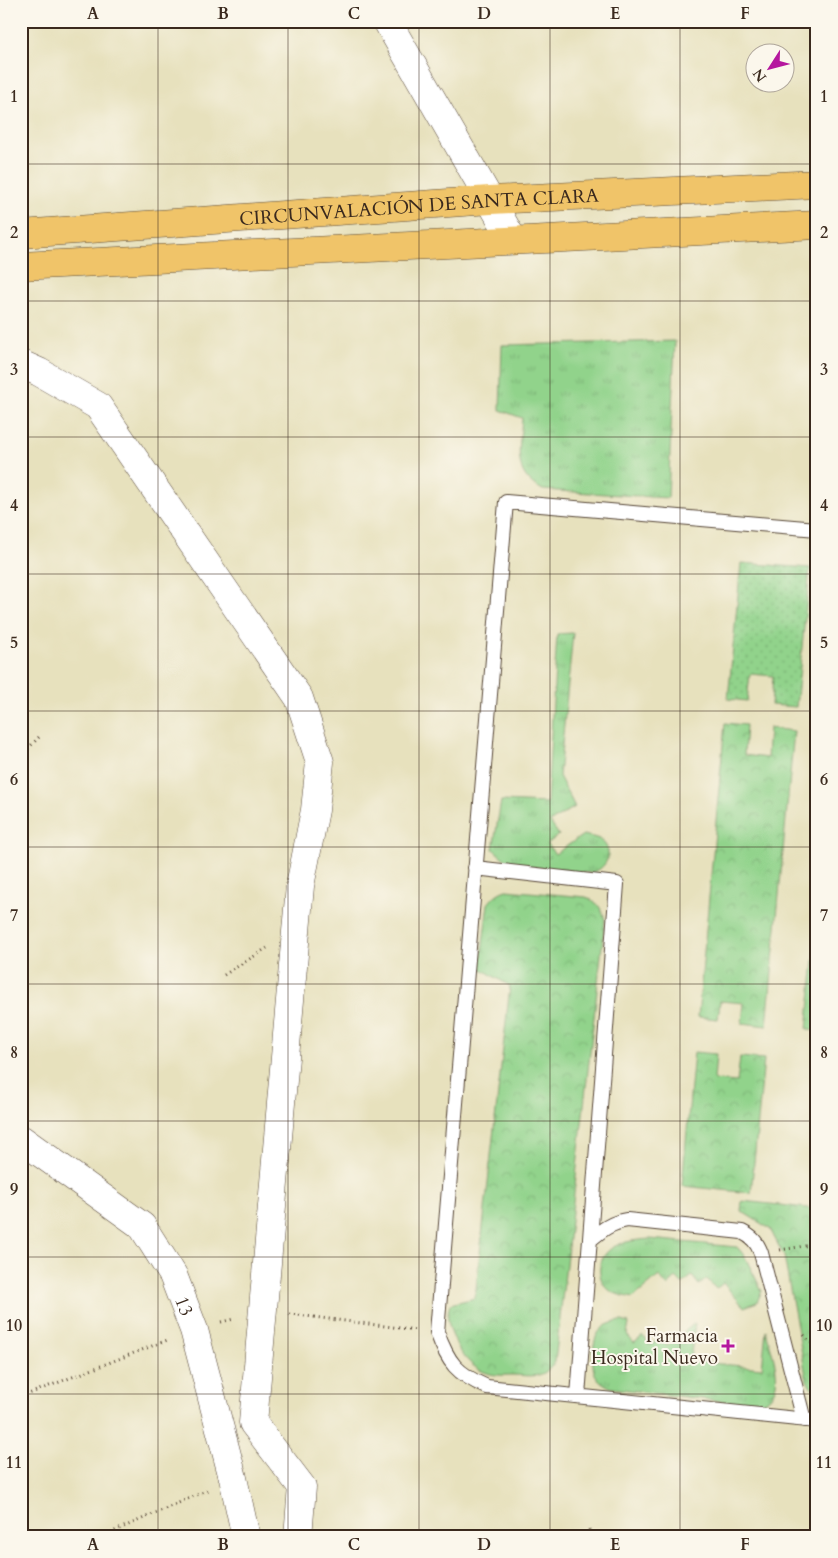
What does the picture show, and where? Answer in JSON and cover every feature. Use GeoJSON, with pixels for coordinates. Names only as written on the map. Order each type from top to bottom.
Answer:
{"type":"FeatureCollection","features":[{"type":"Feature","properties":{"kind":"highway","name":"CIRCUNVALACIÓN DE SANTA CLARA"},"geometry":{"type":"LineString","coordinates":[[21,234],[490,200],[817,184]]}},
{"type":"Feature","properties":{"kind":"highway","name":"CIRCUNVALACIÓN DE SANTA CLARA"},"geometry":{"type":"LineString","coordinates":[[21,266],[817,225]]}},
{"type":"Feature","properties":{"kind":"street"},"geometry":{"type":"LineString","coordinates":[[387,21],[513,240]]}},
{"type":"Feature","properties":{"kind":"street"},"geometry":{"type":"LineString","coordinates":[[21,364],[39,372],[98,406],[299,698],[320,762],[315,810],[300,886],[253,1423],[302,1487],[298,1537]]}},
{"type":"Feature","properties":{"kind":"street","name":"13"},"geometry":{"type":"LineString","coordinates":[[21,1139],[142,1226],[173,1275],[194,1330],[234,1478],[246,1537]]}},
{"type":"Feature","properties":{"kind":"lane"},"geometry":{"type":"LineString","coordinates":[[590,1240],[615,1222],[626,1220],[742,1232],[752,1237],[758,1244],[761,1253],[811,1420],[487,1387],[469,1380],[453,1366],[443,1350],[437,1332],[506,502],[817,529]]}},
{"type":"Feature","properties":{"kind":"lane"},"geometry":{"type":"LineString","coordinates":[[475,868],[617,884],[578,1396]]}},
{"type":"Feature","properties":{"kind":"path"},"geometry":{"type":"LineString","coordinates":[[21,756],[39,737]]}},
{"type":"Feature","properties":{"kind":"path"},"geometry":{"type":"LineString","coordinates":[[224,975],[296,930]]}},
{"type":"Feature","properties":{"kind":"path"},"geometry":{"type":"LineString","coordinates":[[761,1253],[817,1244]]}},
{"type":"Feature","properties":{"kind":"path"},"geometry":{"type":"LineString","coordinates":[[101,1537],[234,1478]]}},
{"type":"Feature","properties":{"kind":"path"},"geometry":{"type":"LineString","coordinates":[[589,1529],[591,1537]]}},
{"type":"Feature","properties":{"kind":"green space"},"geometry":{"type":"Polygon","coordinates":[[[675,341],[668,498],[543,490],[526,477],[522,469],[519,450],[522,418],[500,410],[502,345],[675,341]]]}},
{"type":"Feature","properties":{"kind":"green space"},"geometry":{"type":"Polygon","coordinates":[[[741,563],[810,568],[796,707],[771,705],[773,676],[750,674],[747,701],[728,699],[741,563]]]}},
{"type":"Feature","properties":{"kind":"green space"},"geometry":{"type":"Polygon","coordinates":[[[573,633],[559,776],[575,807],[550,822],[559,835],[547,844],[555,854],[583,835],[599,839],[607,848],[607,859],[601,868],[591,873],[514,865],[493,849],[501,801],[547,803],[557,634],[573,633]]]}},
{"type":"Feature","properties":{"kind":"green space"},"geometry":{"type":"Polygon","coordinates":[[[725,723],[746,725],[744,755],[767,758],[769,728],[794,731],[767,1026],[742,1023],[744,1003],[720,1001],[718,1019],[698,1017],[725,723]]]}},
{"type":"Feature","properties":{"kind":"green space"},"geometry":{"type":"Polygon","coordinates":[[[506,890],[586,897],[599,906],[605,920],[555,1362],[542,1374],[533,1376],[493,1375],[479,1370],[466,1359],[456,1344],[448,1317],[450,1304],[475,1298],[510,986],[480,968],[488,904],[500,892],[506,890]]]}},
{"type":"Feature","properties":{"kind":"green space"},"geometry":{"type":"Polygon","coordinates":[[[817,932],[817,1030],[807,1029],[817,932]]]}},
{"type":"Feature","properties":{"kind":"green space"},"geometry":{"type":"Polygon","coordinates":[[[694,1052],[716,1054],[714,1080],[737,1082],[740,1057],[764,1059],[751,1193],[682,1186],[694,1052]]]}},
{"type":"Feature","properties":{"kind":"green space"},"geometry":{"type":"Polygon","coordinates":[[[742,1201],[817,1209],[817,1394],[807,1381],[784,1256],[770,1229],[741,1211],[742,1201]]]}},
{"type":"Feature","properties":{"kind":"green space"},"geometry":{"type":"Polygon","coordinates":[[[650,1239],[737,1247],[744,1255],[762,1291],[757,1302],[744,1307],[723,1283],[716,1289],[707,1279],[699,1285],[692,1276],[682,1284],[676,1278],[667,1286],[659,1276],[633,1298],[617,1294],[608,1289],[601,1279],[600,1273],[601,1262],[607,1252],[625,1242],[650,1239]]]}},
{"type":"Feature","properties":{"kind":"green space"},"geometry":{"type":"Polygon","coordinates":[[[622,1321],[629,1323],[627,1335],[634,1343],[643,1336],[650,1345],[660,1338],[667,1346],[695,1323],[690,1361],[762,1368],[766,1330],[775,1363],[776,1385],[772,1394],[765,1401],[753,1405],[612,1388],[601,1382],[595,1375],[593,1365],[594,1346],[597,1335],[604,1327],[622,1321]]]}},
{"type":"Feature","properties":{"kind":"place","name":"Farmacia Hospital Nuevo"},"geometry":{"type":"Point","coordinates":[728,1346]}}]}
